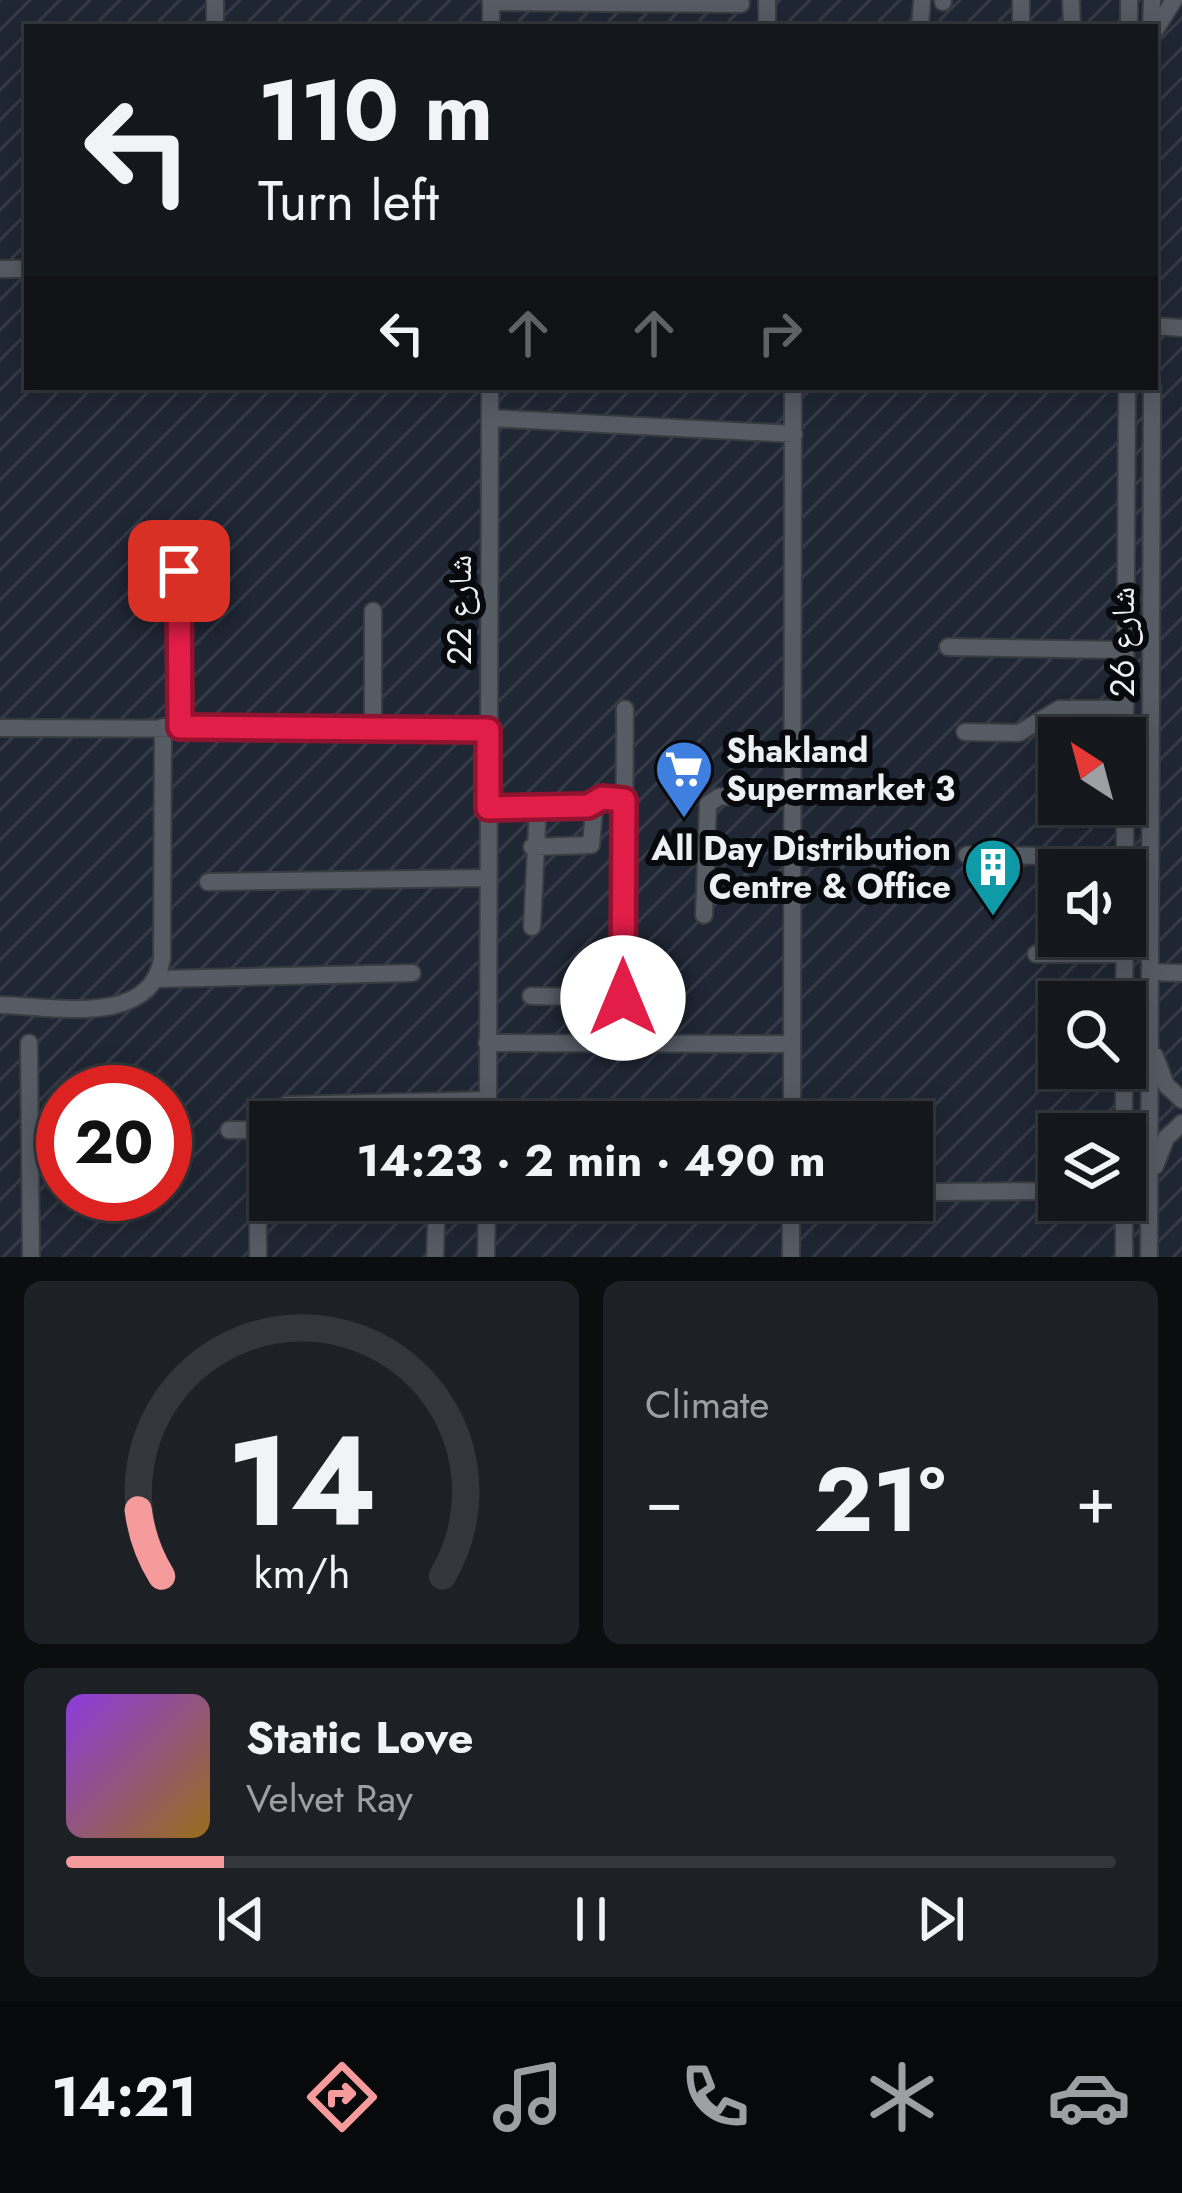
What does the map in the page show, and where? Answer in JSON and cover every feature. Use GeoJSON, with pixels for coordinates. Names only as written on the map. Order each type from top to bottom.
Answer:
{"type":"FeatureCollection","features":[{"type":"Feature","properties":{"kind":"street"},"geometry":{"type":"LineString","coordinates":[[491,1],[741,4]]}},
{"type":"Feature","properties":{"kind":"street","name":"شارع 22"},"geometry":{"type":"LineString","coordinates":[[488,1100],[490,390]]}},
{"type":"Feature","properties":{"kind":"street"},"geometry":{"type":"LineString","coordinates":[[792,1101],[794,390]]}},
{"type":"Feature","properties":{"kind":"street","name":"شارع 26"},"geometry":{"type":"LineString","coordinates":[[1125,717],[1127,390]]}},
{"type":"Feature","properties":{"kind":"street","name":"شارع 26"},"geometry":{"type":"LineString","coordinates":[[1149,1257],[1152,390]]}},
{"type":"Feature","properties":{"kind":"street"},"geometry":{"type":"LineString","coordinates":[[490,418],[794,434]]}},
{"type":"Feature","properties":{"kind":"street"},"geometry":{"type":"LineString","coordinates":[[0,1005],[124,1005],[143,996],[157,979],[162,959],[179,571]]}},
{"type":"Feature","properties":{"kind":"street"},"geometry":{"type":"LineString","coordinates":[[373,611],[373,729]]}},
{"type":"Feature","properties":{"kind":"street"},"geometry":{"type":"LineString","coordinates":[[949,647],[1125,650]]}},
{"type":"Feature","properties":{"kind":"street"},"geometry":{"type":"LineString","coordinates":[[623,1044],[625,709]]}},
{"type":"Feature","properties":{"kind":"street"},"geometry":{"type":"LineString","coordinates":[[965,732],[1019,733],[1059,709],[1125,709]]}},
{"type":"Feature","properties":{"kind":"street"},"geometry":{"type":"LineString","coordinates":[[0,728],[488,730]]}},
{"type":"Feature","properties":{"kind":"street"},"geometry":{"type":"LineString","coordinates":[[1146,789],[1151,789]]}},
{"type":"Feature","properties":{"kind":"street"},"geometry":{"type":"LineString","coordinates":[[704,915],[708,804],[719,797],[793,792]]}},
{"type":"Feature","properties":{"kind":"street"},"geometry":{"type":"LineString","coordinates":[[488,808],[588,806],[602,798],[624,800]]}},
{"type":"Feature","properties":{"kind":"street"},"geometry":{"type":"LineString","coordinates":[[532,847],[591,845],[595,814],[588,806]]}},
{"type":"Feature","properties":{"kind":"street"},"geometry":{"type":"LineString","coordinates":[[532,927],[532,847],[538,807]]}},
{"type":"Feature","properties":{"kind":"street"},"geometry":{"type":"LineString","coordinates":[[967,855],[1038,859]]}},
{"type":"Feature","properties":{"kind":"street"},"geometry":{"type":"LineString","coordinates":[[208,882],[488,878]]}},
{"type":"Feature","properties":{"kind":"street"},"geometry":{"type":"LineString","coordinates":[[157,979],[412,973]]}},
{"type":"Feature","properties":{"kind":"street"},"geometry":{"type":"LineString","coordinates":[[1151,973],[1182,973]]}},
{"type":"Feature","properties":{"kind":"street"},"geometry":{"type":"LineString","coordinates":[[531,996],[646,998]]}},
{"type":"Feature","properties":{"kind":"street"},"geometry":{"type":"LineString","coordinates":[[1151,1042],[1162,1077],[1182,1100]]}},
{"type":"Feature","properties":{"kind":"street"},"geometry":{"type":"LineString","coordinates":[[29,1043],[31,1257]]}},
{"type":"Feature","properties":{"kind":"street"},"geometry":{"type":"LineString","coordinates":[[487,1043],[792,1044]]}},
{"type":"Feature","properties":{"kind":"street"},"geometry":{"type":"LineString","coordinates":[[1150,1184],[1161,1147],[1182,1123]]}},
{"type":"Feature","properties":{"kind":"street"},"geometry":{"type":"LineString","coordinates":[[229,1130],[249,1130]]}},
{"type":"Feature","properties":{"kind":"street"},"geometry":{"type":"LineString","coordinates":[[933,1192],[1038,1191]]}},
{"type":"Feature","properties":{"kind":"street"},"geometry":{"type":"LineString","coordinates":[[258,1221],[258,1257]]}},
{"type":"Feature","properties":{"kind":"street"},"geometry":{"type":"LineString","coordinates":[[435,1257],[436,1221]]}},
{"type":"Feature","properties":{"kind":"street"},"geometry":{"type":"LineString","coordinates":[[489,1221],[491,1254]]}},
{"type":"Feature","properties":{"kind":"street"},"geometry":{"type":"LineString","coordinates":[[791,1221],[791,1257]]}},
{"type":"Feature","properties":{"kind":"street"},"geometry":{"type":"LineString","coordinates":[[1124,1221],[1124,1257]]}},
{"type":"Feature","properties":{"kind":"shaded area"},"geometry":{"type":"Polygon","coordinates":[[[0,0],[1182,0],[1182,1257],[0,1257],[0,0]]]}},
{"type":"Feature","properties":{"kind":"place","name":"Shakland Supermarket 3"},"geometry":{"type":"Point","coordinates":[684,820]}},
{"type":"Feature","properties":{"kind":"place","name":"All Day Distribution Centre & Office"},"geometry":{"type":"Point","coordinates":[993,918]}},
{"type":"Feature","properties":{"kind":"route"},"geometry":{"type":"LineString","coordinates":[[179,571],[180,727],[488,730],[488,808],[588,806],[602,798],[624,800],[623,998]]}}]}
